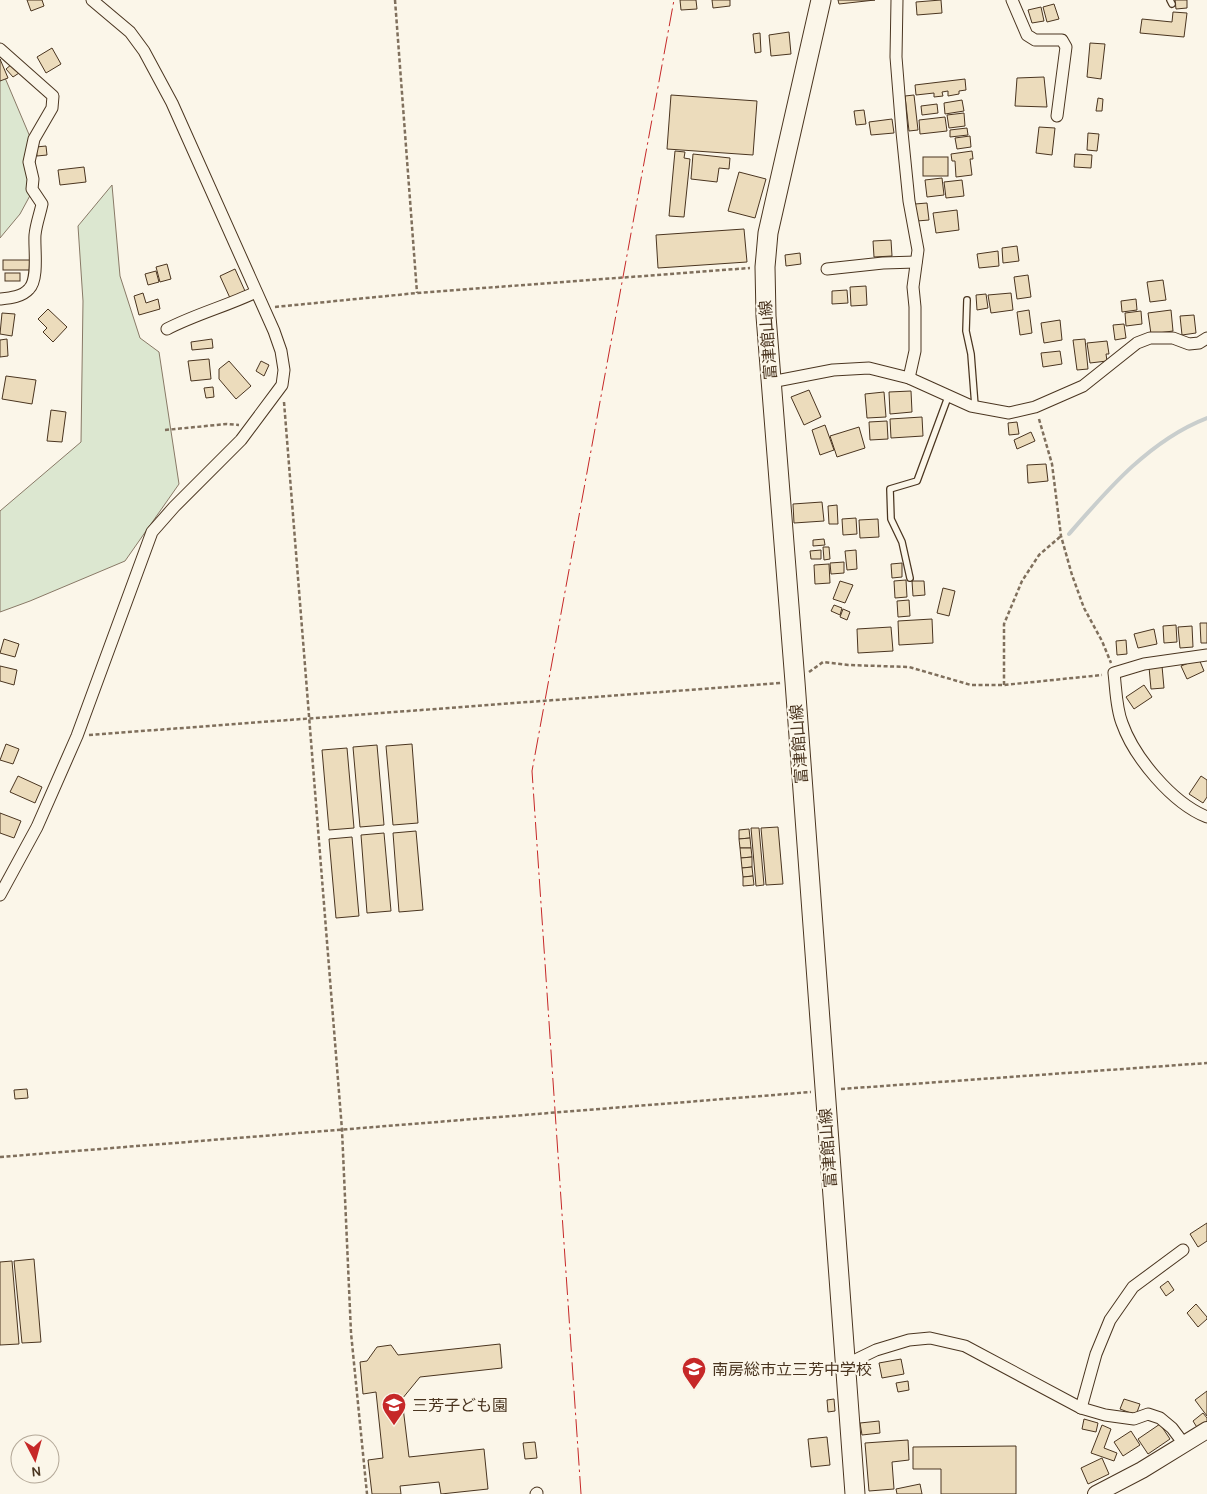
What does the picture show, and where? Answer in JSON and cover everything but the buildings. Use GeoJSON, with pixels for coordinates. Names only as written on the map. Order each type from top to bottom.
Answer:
{"type":"FeatureCollection","features":[{"type":"Feature","properties":{"kind":"main road","name":"富津館山線"},"geometry":{"type":"LineString","coordinates":[[821,0],[768,233],[765,267],[766,316],[795,682],[854,1494]]}},
{"type":"Feature","properties":{"kind":"main road"},"geometry":{"type":"LineString","coordinates":[[1096,1494],[1142,1470],[1207,1430]]}},
{"type":"Feature","properties":{"kind":"street"},"geometry":{"type":"LineString","coordinates":[[0,895],[37,827],[77,736],[152,532],[174,507],[242,440],[282,385],[284,370],[281,352],[263,308],[172,103],[144,51],[130,32],[92,0]]}},
{"type":"Feature","properties":{"kind":"street"},"geometry":{"type":"LineString","coordinates":[[897,0],[896,57],[909,201],[917,236],[918,250],[913,287],[915,351],[909,378]]}},
{"type":"Feature","properties":{"kind":"street"},"geometry":{"type":"LineString","coordinates":[[1012,0],[1027,35],[1035,40],[1062,40],[1066,47],[1057,116]]}},
{"type":"Feature","properties":{"kind":"street"},"geometry":{"type":"LineString","coordinates":[[0,49],[53,96],[52,108],[34,139],[29,162],[33,179],[32,189],[42,204],[36,233],[35,273],[32,286],[28,292],[16,297],[0,299]]}},
{"type":"Feature","properties":{"kind":"street"},"geometry":{"type":"LineString","coordinates":[[827,269],[883,263],[916,262]]}},
{"type":"Feature","properties":{"kind":"street"},"geometry":{"type":"LineString","coordinates":[[167,329],[186,319],[256,292]]}},
{"type":"Feature","properties":{"kind":"street"},"geometry":{"type":"LineString","coordinates":[[771,382],[832,370],[869,368],[909,378],[975,406],[1009,413],[1036,407],[1084,386],[1137,344],[1150,338],[1173,338],[1189,344],[1198,343],[1207,338]]}},
{"type":"Feature","properties":{"kind":"street"},"geometry":{"type":"LineString","coordinates":[[1207,655],[1144,664],[1114,673],[1121,720],[1130,743],[1144,765],[1194,812],[1207,817]]}},
{"type":"Feature","properties":{"kind":"street"},"geometry":{"type":"LineString","coordinates":[[1082,1408],[1096,1354],[1110,1320],[1133,1288],[1183,1250]]}},
{"type":"Feature","properties":{"kind":"street"},"geometry":{"type":"LineString","coordinates":[[845,1365],[884,1347],[909,1340],[930,1338],[966,1346],[1082,1408],[1105,1416],[1134,1419],[1148,1414],[1160,1418],[1172,1428],[1184,1444]]}},
{"type":"Feature","properties":{"kind":"lane"},"geometry":{"type":"LineString","coordinates":[[967,300],[966,331],[971,354],[975,406]]}},
{"type":"Feature","properties":{"kind":"lane"},"geometry":{"type":"LineString","coordinates":[[910,578],[902,542],[891,519],[890,489],[917,481],[948,396]]}},
{"type":"Feature","properties":{"kind":"path"},"geometry":{"type":"LineString","coordinates":[[395,0],[417,293]]}},
{"type":"Feature","properties":{"kind":"path"},"geometry":{"type":"LineString","coordinates":[[263,308],[417,293],[765,267]]}},
{"type":"Feature","properties":{"kind":"path"},"geometry":{"type":"LineString","coordinates":[[282,385],[287,415],[342,1130],[351,1333],[367,1494]]}},
{"type":"Feature","properties":{"kind":"path"},"geometry":{"type":"LineString","coordinates":[[77,736],[795,682],[823,662],[848,665],[909,667],[972,685],[1004,685],[1114,673],[1108,654],[1084,608],[1061,536],[1052,464],[1036,407]]}},
{"type":"Feature","properties":{"kind":"path"},"geometry":{"type":"LineString","coordinates":[[165,430],[227,424],[253,425]]}},
{"type":"Feature","properties":{"kind":"path"},"geometry":{"type":"LineString","coordinates":[[1004,685],[1004,624],[1026,574],[1040,555],[1061,536]]}},
{"type":"Feature","properties":{"kind":"path"},"geometry":{"type":"LineString","coordinates":[[0,1157],[824,1091],[1207,1063]]}},
{"type":"Feature","properties":{"kind":"green space"},"geometry":{"type":"Polygon","coordinates":[[[0,66],[36,151],[33,190],[20,214],[0,238],[0,66]]]}},
{"type":"Feature","properties":{"kind":"green space"},"geometry":{"type":"Polygon","coordinates":[[[112,185],[120,276],[140,338],[159,352],[179,484],[125,561],[0,612],[0,511],[81,442],[83,301],[78,226],[112,185]]]}},
{"type":"Feature","properties":{"kind":"waterway"},"geometry":{"type":"LineString","coordinates":[[1069,534],[1131,467],[1167,439],[1186,427],[1207,418]]}},
{"type":"Feature","properties":{"kind":"power"},"geometry":{"type":"LineString","coordinates":[[581,1494],[532,771],[674,0]]}},
{"type":"Feature","properties":{"kind":"place","name":"南房総市立三芳中学校"},"geometry":{"type":"Point","coordinates":[694,1390]}},
{"type":"Feature","properties":{"kind":"place","name":"三芳子ども園"},"geometry":{"type":"Point","coordinates":[394,1426]}}]}
